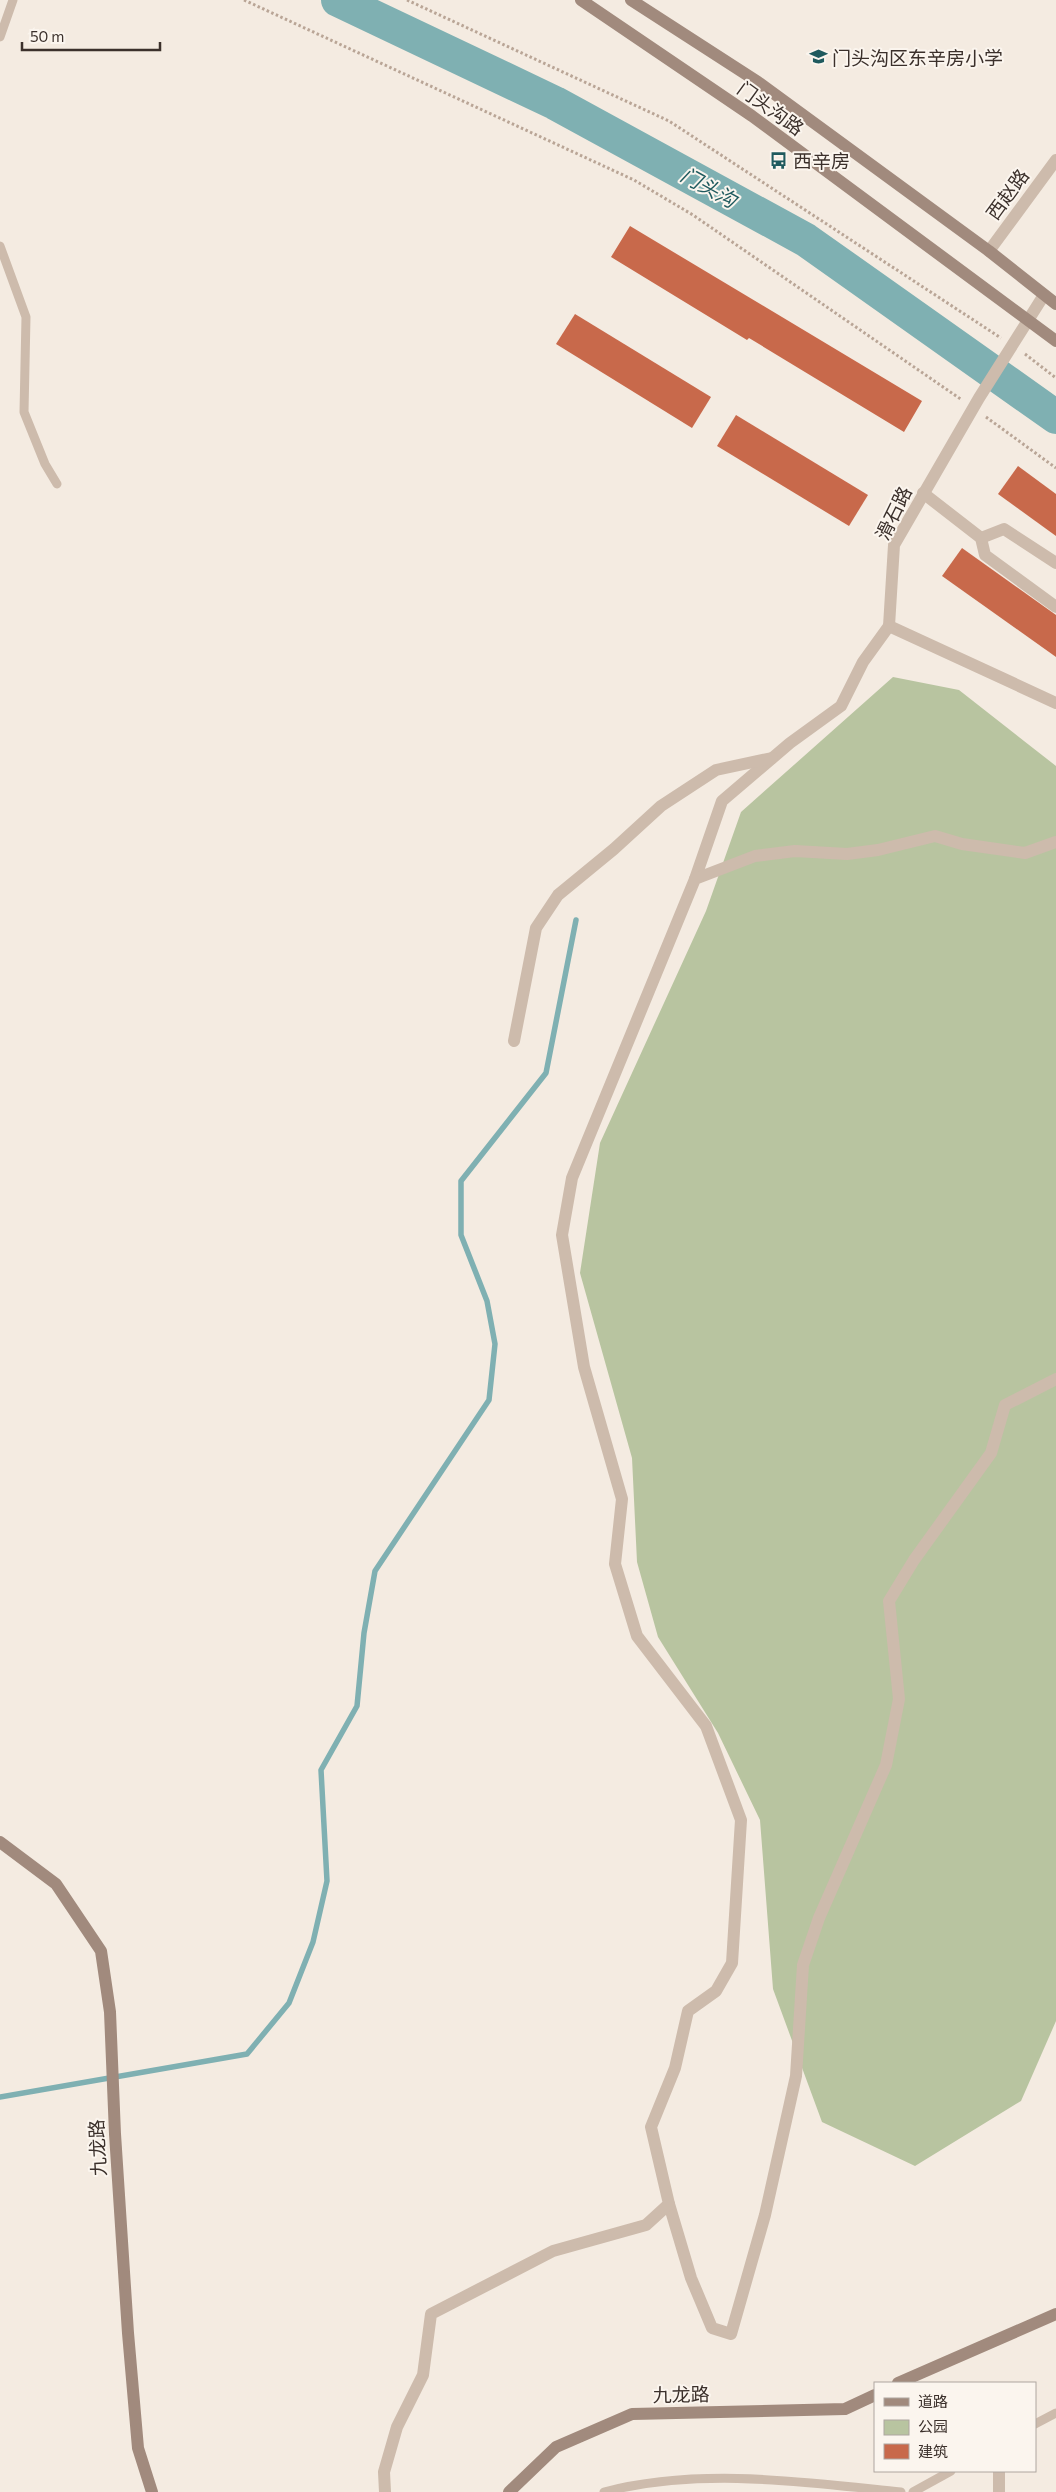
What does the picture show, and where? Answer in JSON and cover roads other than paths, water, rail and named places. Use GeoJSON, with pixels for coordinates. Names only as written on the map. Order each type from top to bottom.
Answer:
{"type":"FeatureCollection","features":[{"type":"Feature","properties":{"kind":"main road","name":"门头沟路"},"geometry":{"type":"LineString","coordinates":[[581,0],[752,116],[1056,341]]}},
{"type":"Feature","properties":{"kind":"main road","name":"门头沟路"},"geometry":{"type":"LineString","coordinates":[[631,0],[758,82],[989,251],[1056,304]]}},
{"type":"Feature","properties":{"kind":"main road","name":"九龙路"},"geometry":{"type":"LineString","coordinates":[[0,1842],[56,1884],[101,1951],[110,2012],[115,2134],[128,2333],[138,2448],[152,2492]]}},
{"type":"Feature","properties":{"kind":"main road"},"geometry":{"type":"LineString","coordinates":[[900,2382],[1056,2314]]}},
{"type":"Feature","properties":{"kind":"main road","name":"九龙路"},"geometry":{"type":"LineString","coordinates":[[509,2492],[556,2447],[632,2414],[845,2409],[874,2395]]}},
{"type":"Feature","properties":{"kind":"street","name":"西赵路"},"geometry":{"type":"LineString","coordinates":[[989,251],[1056,160]]}},
{"type":"Feature","properties":{"kind":"street","name":"滑石路"},"geometry":{"type":"LineString","coordinates":[[889,626],[894,545],[976,403],[1044,295]]}},
{"type":"Feature","properties":{"kind":"street"},"geometry":{"type":"LineString","coordinates":[[923,493],[981,538],[986,555],[1056,607]]}},
{"type":"Feature","properties":{"kind":"street"},"geometry":{"type":"LineString","coordinates":[[981,538],[1004,529],[1056,563]]}},
{"type":"Feature","properties":{"kind":"street"},"geometry":{"type":"LineString","coordinates":[[1056,703],[889,626],[863,662],[841,706],[772,758],[722,801],[695,879],[572,1178],[562,1235],[584,1366],[622,1499],[615,1564],[637,1636],[706,1726],[741,1820],[732,1963],[716,1991],[688,2011],[675,2068],[651,2127],[669,2204],[691,2278],[712,2328],[731,2334],[764,2215],[796,2076],[803,1965],[819,1918],[886,1765],[899,1699],[889,1600],[914,1560],[991,1453],[1005,1404],[1056,1379]]}},
{"type":"Feature","properties":{"kind":"street"},"geometry":{"type":"LineString","coordinates":[[514,1041],[536,928],[558,895],[614,849],[661,806],[708,775],[716,770],[772,758]]}},
{"type":"Feature","properties":{"kind":"street"},"geometry":{"type":"LineString","coordinates":[[695,879],[755,856],[795,851],[847,854],[878,850],[934,836],[962,844],[1025,853],[1056,842]]}},
{"type":"Feature","properties":{"kind":"street"},"geometry":{"type":"LineString","coordinates":[[385,2492],[384,2472],[397,2427],[423,2375],[431,2314],[553,2251],[646,2225],[669,2204]]}},
{"type":"Feature","properties":{"kind":"street"},"geometry":{"type":"LineString","coordinates":[[999,2472],[999,2492]]}},
{"type":"Feature","properties":{"kind":"lane"},"geometry":{"type":"LineString","coordinates":[[0,37],[13,0]]}},
{"type":"Feature","properties":{"kind":"lane"},"geometry":{"type":"LineString","coordinates":[[0,246],[26,317],[24,412],[45,464],[57,484]]}},
{"type":"Feature","properties":{"kind":"lane"},"geometry":{"type":"LineString","coordinates":[[1036,2423],[1056,2413]]}},
{"type":"Feature","properties":{"kind":"lane"},"geometry":{"type":"LineString","coordinates":[[913,2492],[949,2472]]}},
{"type":"Feature","properties":{"kind":"lane"},"geometry":{"type":"LineString","coordinates":[[604,2492],[637,2484],[711,2478],[812,2483],[901,2492]]}},
{"type":"Feature","properties":{"kind":"lane"},"geometry":{"type":"LineString","coordinates":[[852,2492],[862,2488]]}},
{"type":"Feature","properties":{"kind":"waterway","name":"门头沟"},"geometry":{"type":"LineString","coordinates":[[338,0],[555,103],[806,240],[1056,417]]}},
{"type":"Feature","properties":{"kind":"waterway"},"geometry":{"type":"LineString","coordinates":[[0,2097],[247,2054],[289,2003],[313,1942],[327,1881],[321,1770],[357,1706],[364,1633],[375,1571],[489,1400],[495,1344],[487,1301],[461,1235],[461,1181],[546,1073],[576,920]]}},
{"type":"Feature","properties":{"kind":"place","name":"门头沟区东辛房小学"},"geometry":{"type":"Point","coordinates":[818,57]}},
{"type":"Feature","properties":{"kind":"place","name":"西辛房"},"geometry":{"type":"Point","coordinates":[779,160]}}]}
